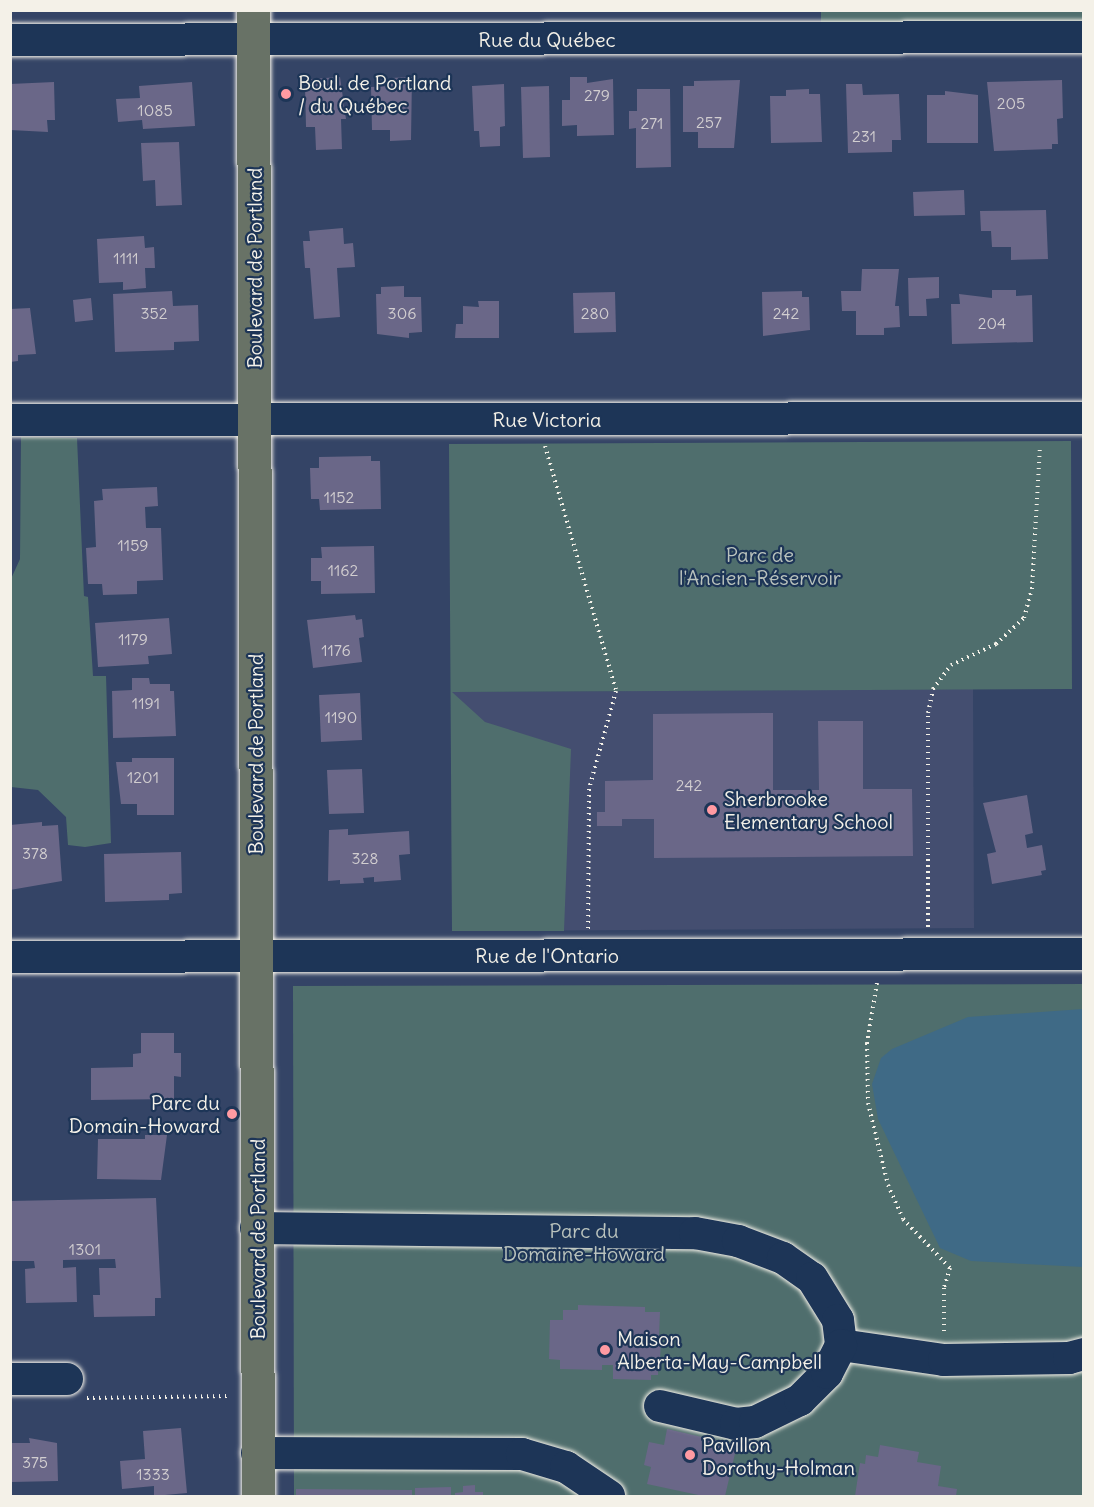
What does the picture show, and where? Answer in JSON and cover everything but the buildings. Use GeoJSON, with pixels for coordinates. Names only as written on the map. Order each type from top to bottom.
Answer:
{"type":"FeatureCollection","features":[{"type":"Feature","properties":{"kind":"main road","name":"Boulevard de Portland"},"geometry":{"type":"LineString","coordinates":[[253,25],[258,1497]]}},
{"type":"Feature","properties":{"kind":"street","name":"Rue du Québec"},"geometry":{"type":"LineString","coordinates":[[10,40],[253,25],[1083,37]]}},
{"type":"Feature","properties":{"kind":"street","name":"Rue Victoria"},"geometry":{"type":"LineString","coordinates":[[10,420],[1083,418]]}},
{"type":"Feature","properties":{"kind":"street","name":"Rue de l'Ontario"},"geometry":{"type":"LineString","coordinates":[[10,957],[1083,954]]}},
{"type":"Feature","properties":{"kind":"street"},"geometry":{"type":"LineString","coordinates":[[256,1228],[638,1230],[695,1233],[728,1239],[783,1258],[812,1278],[838,1320],[842,1345],[827,1373],[800,1400],[755,1422],[735,1424],[660,1406]]}},
{"type":"Feature","properties":{"kind":"street"},"geometry":{"type":"LineString","coordinates":[[842,1345],[944,1360],[1079,1361]]}},
{"type":"Feature","properties":{"kind":"street"},"geometry":{"type":"LineString","coordinates":[[10,1379],[67,1379]]}},
{"type":"Feature","properties":{"kind":"street"},"geometry":{"type":"LineString","coordinates":[[257,1453],[522,1454],[566,1467],[609,1497]]}},
{"type":"Feature","properties":{"kind":"path"},"geometry":{"type":"LineString","coordinates":[[928,954],[928,713],[933,689],[951,665],[996,644],[1023,618],[1032,589],[1042,418]]}},
{"type":"Feature","properties":{"kind":"path"},"geometry":{"type":"LineString","coordinates":[[538,419],[616,691],[589,789],[588,956]]}},
{"type":"Feature","properties":{"kind":"path"},"geometry":{"type":"LineString","coordinates":[[887,954],[873,995],[867,1042],[868,1103],[888,1185],[903,1219],[950,1268],[944,1288],[944,1360]]}},
{"type":"Feature","properties":{"kind":"path"},"geometry":{"type":"LineString","coordinates":[[67,1379],[69,1398],[257,1396]]}},
{"type":"Feature","properties":{"kind":"shaded area","name":"Sherbrooke Elementary School"},"geometry":{"type":"Polygon","coordinates":[[[973,689],[974,928],[452,931],[451,692],[973,689]]]}},
{"type":"Feature","properties":{"kind":"shaded area"},"geometry":{"type":"Polygon","coordinates":[[[1083,1009],[1083,1267],[971,1261],[940,1248],[878,1119],[872,1084],[881,1058],[892,1049],[968,1017],[1083,1009]]]}},
{"type":"Feature","properties":{"kind":"green space"},"geometry":{"type":"Polygon","coordinates":[[[821,11],[1083,11],[1083,37],[821,38],[821,11]]]}},
{"type":"Feature","properties":{"kind":"green space"},"geometry":{"type":"Polygon","coordinates":[[[21,437],[77,438],[84,596],[88,597],[93,676],[106,676],[111,843],[85,847],[68,845],[66,817],[38,790],[11,787],[10,581],[20,559],[21,437]]]}},
{"type":"Feature","properties":{"kind":"green space","name":"Parc de l'Ancien-Réservoir"},"geometry":{"type":"Polygon","coordinates":[[[1071,441],[1072,689],[452,692],[485,722],[571,749],[564,931],[452,931],[449,444],[1071,441]]]}},
{"type":"Feature","properties":{"kind":"green space","name":"Parc du Domaine-Howard"},"geometry":{"type":"Polygon","coordinates":[[[1083,984],[1083,1496],[294,1496],[293,986],[1083,984]]]}},
{"type":"Feature","properties":{"kind":"place","name":"Boul. de Portland / du Québec"},"geometry":{"type":"Point","coordinates":[286,94]}},
{"type":"Feature","properties":{"kind":"place","name":"Sherbrooke Elementary School"},"geometry":{"type":"Point","coordinates":[712,810]}},
{"type":"Feature","properties":{"kind":"place","name":"Parc du Domain-Howard"},"geometry":{"type":"Point","coordinates":[232,1114]}},
{"type":"Feature","properties":{"kind":"place","name":"Maison Alberta-May-Campbell"},"geometry":{"type":"Point","coordinates":[605,1350]}},
{"type":"Feature","properties":{"kind":"place","name":"Pavillon Dorothy-Holman"},"geometry":{"type":"Point","coordinates":[690,1455]}}]}
